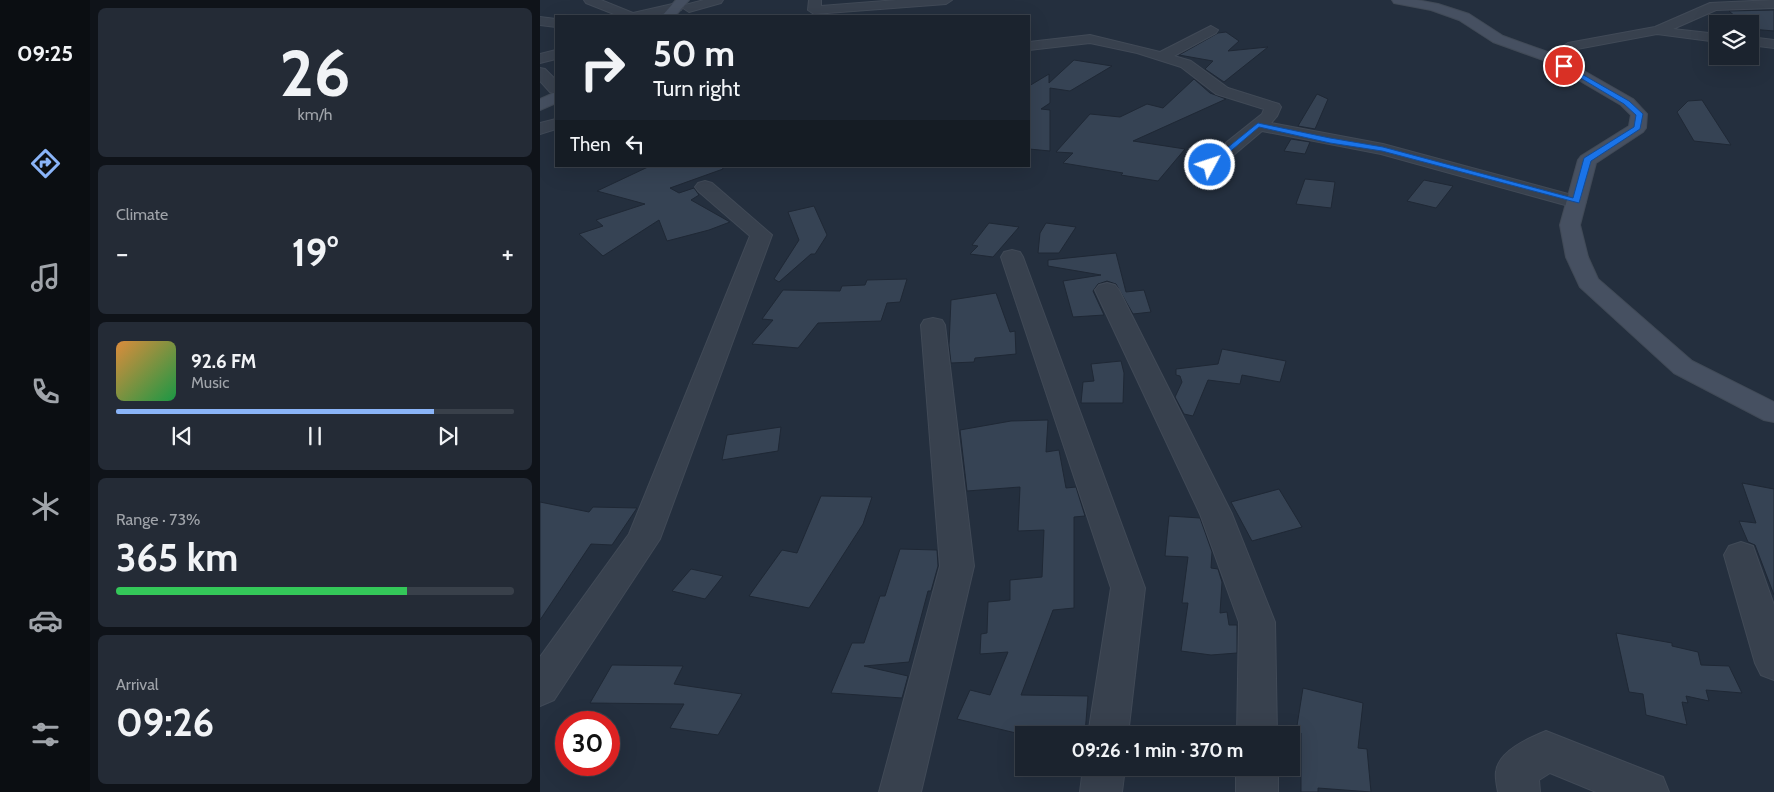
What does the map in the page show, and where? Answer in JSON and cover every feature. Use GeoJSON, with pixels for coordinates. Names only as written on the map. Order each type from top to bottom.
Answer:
{"type":"FeatureCollection","features":[{"type":"Feature","properties":{"kind":"main road"},"geometry":{"type":"LineString","coordinates":[[1398,0],[1434,7],[1464,17],[1480,29],[1498,38],[1550,58],[1626,102],[1639,114],[1637,128],[1587,160],[1570,225],[1577,257],[1588,282],[1682,367],[1774,413]]}},
{"type":"Feature","properties":{"kind":"main road"},"geometry":{"type":"LineString","coordinates":[[540,105],[555,98]]}},
{"type":"Feature","properties":{"kind":"main road"},"geometry":{"type":"LineString","coordinates":[[540,114],[555,106]]}},
{"type":"Feature","properties":{"kind":"street"},"geometry":{"type":"LineString","coordinates":[[590,0],[627,15]]}},
{"type":"Feature","properties":{"kind":"street"},"geometry":{"type":"LineString","coordinates":[[650,15],[717,0]]}},
{"type":"Feature","properties":{"kind":"street"},"geometry":{"type":"LineString","coordinates":[[815,0],[814,10],[946,0]]}},
{"type":"Feature","properties":{"kind":"street"},"geometry":{"type":"LineString","coordinates":[[1550,58],[1573,46],[1658,30],[1714,6],[1774,4]]}},
{"type":"Feature","properties":{"kind":"street"},"geometry":{"type":"LineString","coordinates":[[540,21],[555,23]]}},
{"type":"Feature","properties":{"kind":"street"},"geometry":{"type":"LineString","coordinates":[[1163,56],[1211,30]]}},
{"type":"Feature","properties":{"kind":"street"},"geometry":{"type":"LineString","coordinates":[[1658,30],[1709,37]]}},
{"type":"Feature","properties":{"kind":"street"},"geometry":{"type":"LineString","coordinates":[[1030,46],[1090,39],[1163,56],[1186,64],[1222,92],[1271,105],[1272,111],[1258,125],[1210,165]]}},
{"type":"Feature","properties":{"kind":"street"},"geometry":{"type":"LineString","coordinates":[[1759,42],[1774,44]]}},
{"type":"Feature","properties":{"kind":"street"},"geometry":{"type":"LineString","coordinates":[[540,59],[555,54]]}},
{"type":"Feature","properties":{"kind":"street"},"geometry":{"type":"LineString","coordinates":[[540,72],[555,88]]}},
{"type":"Feature","properties":{"kind":"street"},"geometry":{"type":"LineString","coordinates":[[540,130],[555,124]]}},
{"type":"Feature","properties":{"kind":"street"},"geometry":{"type":"LineString","coordinates":[[1258,125],[1383,149],[1576,202]]}},
{"type":"Feature","properties":{"kind":"street"},"geometry":{"type":"LineString","coordinates":[[540,688],[643,539],[681,446],[761,235],[705,187]]}},
{"type":"Feature","properties":{"kind":"street"},"geometry":{"type":"LineString","coordinates":[[1012,257],[1128,588],[1109,726]]}},
{"type":"Feature","properties":{"kind":"street"},"geometry":{"type":"LineString","coordinates":[[1107,290],[1216,514],[1257,622],[1257,726]]}},
{"type":"Feature","properties":{"kind":"street"},"geometry":{"type":"LineString","coordinates":[[900,792],[957,566],[933,325]]}},
{"type":"Feature","properties":{"kind":"street"},"geometry":{"type":"LineString","coordinates":[[1741,555],[1774,663]]}},
{"type":"Feature","properties":{"kind":"street"},"geometry":{"type":"LineString","coordinates":[[1519,792],[1517,771],[1546,751],[1648,792]]}},
{"type":"Feature","properties":{"kind":"street"},"geometry":{"type":"LineString","coordinates":[[1101,792],[1103,776]]}},
{"type":"Feature","properties":{"kind":"street"},"geometry":{"type":"LineString","coordinates":[[1256,792],[1257,776]]}},
{"type":"Feature","properties":{"kind":"building"},"geometry":{"type":"Polygon","coordinates":[[[1774,10],[1774,31],[1759,30],[1759,15],[1734,15],[1729,11],[1774,10]]]}},
{"type":"Feature","properties":{"kind":"building"},"geometry":{"type":"Polygon","coordinates":[[[1226,32],[1239,41],[1228,51],[1268,47],[1224,82],[1205,69],[1213,61],[1179,55],[1218,33],[1226,32]]]}},
{"type":"Feature","properties":{"kind":"building"},"geometry":{"type":"Polygon","coordinates":[[[1074,60],[1112,66],[1070,91],[1050,88],[1050,103],[1041,109],[1050,110],[1050,151],[1030,149],[1030,85],[1049,74],[1049,83],[1074,60]]]}},
{"type":"Feature","properties":{"kind":"building"},"geometry":{"type":"Polygon","coordinates":[[[1194,79],[1210,93],[1226,99],[1133,141],[1185,149],[1158,181],[1063,163],[1073,153],[1056,152],[1090,114],[1120,117],[1147,104],[1163,108],[1194,79]]]}},
{"type":"Feature","properties":{"kind":"building"},"geometry":{"type":"Polygon","coordinates":[[[1317,94],[1328,99],[1315,129],[1298,126],[1317,94]]]}},
{"type":"Feature","properties":{"kind":"building"},"geometry":{"type":"Polygon","coordinates":[[[1702,100],[1731,145],[1694,141],[1677,112],[1688,101],[1702,100]]]}},
{"type":"Feature","properties":{"kind":"building"},"geometry":{"type":"Polygon","coordinates":[[[1291,139],[1310,142],[1305,154],[1284,151],[1291,139]]]}},
{"type":"Feature","properties":{"kind":"building"},"geometry":{"type":"Polygon","coordinates":[[[648,167],[722,167],[723,169],[670,188],[679,193],[694,188],[699,195],[691,200],[730,222],[709,230],[667,241],[659,220],[603,256],[579,234],[603,226],[596,220],[645,204],[597,191],[648,167]]]}},
{"type":"Feature","properties":{"kind":"building"},"geometry":{"type":"Polygon","coordinates":[[[1305,179],[1335,182],[1331,208],[1296,204],[1305,179]]]}},
{"type":"Feature","properties":{"kind":"building"},"geometry":{"type":"Polygon","coordinates":[[[1424,180],[1453,186],[1436,208],[1407,201],[1424,180]]]}},
{"type":"Feature","properties":{"kind":"building"},"geometry":{"type":"Polygon","coordinates":[[[814,206],[827,235],[815,254],[811,254],[779,282],[774,279],[799,240],[788,212],[814,206]]]}},
{"type":"Feature","properties":{"kind":"building"},"geometry":{"type":"Polygon","coordinates":[[[989,223],[1019,227],[993,257],[970,254],[978,246],[972,245],[989,223]]]}},
{"type":"Feature","properties":{"kind":"building"},"geometry":{"type":"Polygon","coordinates":[[[1046,223],[1076,227],[1059,253],[1038,253],[1040,233],[1046,223]]]}},
{"type":"Feature","properties":{"kind":"building"},"geometry":{"type":"Polygon","coordinates":[[[1116,253],[1126,292],[1144,290],[1151,312],[1133,314],[1116,284],[1107,281],[1098,284],[1093,291],[1104,315],[1073,317],[1063,281],[1101,275],[1048,266],[1048,260],[1116,253]]]}},
{"type":"Feature","properties":{"kind":"building"},"geometry":{"type":"Polygon","coordinates":[[[907,279],[900,302],[887,303],[881,321],[818,323],[798,348],[752,344],[773,320],[762,319],[783,290],[840,291],[842,286],[865,285],[867,280],[907,279]]]}},
{"type":"Feature","properties":{"kind":"building"},"geometry":{"type":"Polygon","coordinates":[[[996,293],[1010,332],[1015,331],[1016,354],[975,358],[974,362],[951,363],[949,345],[951,300],[996,293]]]}},
{"type":"Feature","properties":{"kind":"building"},"geometry":{"type":"Polygon","coordinates":[[[1222,349],[1286,361],[1280,382],[1242,375],[1240,384],[1208,380],[1193,416],[1184,414],[1175,397],[1182,382],[1180,376],[1176,375],[1176,369],[1218,364],[1222,349]]]}},
{"type":"Feature","properties":{"kind":"building"},"geometry":{"type":"Polygon","coordinates":[[[1121,361],[1124,373],[1123,403],[1081,403],[1083,382],[1094,381],[1091,364],[1121,361]]]}},
{"type":"Feature","properties":{"kind":"building"},"geometry":{"type":"Polygon","coordinates":[[[1048,420],[1046,452],[1059,450],[1066,488],[1076,487],[1085,516],[1074,517],[1074,608],[1053,610],[1021,695],[1088,696],[1086,726],[1015,726],[1015,733],[957,719],[970,690],[990,695],[1008,652],[980,654],[981,634],[987,633],[988,602],[1010,600],[1010,580],[1042,577],[1044,530],[1018,531],[1020,487],[967,491],[960,430],[1011,421],[1048,420]]]}},
{"type":"Feature","properties":{"kind":"building"},"geometry":{"type":"Polygon","coordinates":[[[781,427],[778,451],[722,460],[727,435],[781,427]]]}},
{"type":"Feature","properties":{"kind":"building"},"geometry":{"type":"Polygon","coordinates":[[[1742,483],[1774,489],[1774,595],[1755,545],[1748,542],[1739,521],[1756,523],[1742,483]]]}},
{"type":"Feature","properties":{"kind":"building"},"geometry":{"type":"Polygon","coordinates":[[[1279,489],[1302,527],[1252,541],[1231,502],[1279,489]]]}},
{"type":"Feature","properties":{"kind":"building"},"geometry":{"type":"Polygon","coordinates":[[[821,496],[872,497],[863,524],[809,608],[749,596],[782,550],[797,553],[821,496]]]}},
{"type":"Feature","properties":{"kind":"building"},"geometry":{"type":"Polygon","coordinates":[[[540,502],[589,512],[593,507],[637,508],[612,545],[591,544],[540,620],[540,502]]]}},
{"type":"Feature","properties":{"kind":"building"},"geometry":{"type":"Polygon","coordinates":[[[1169,516],[1200,518],[1212,552],[1211,568],[1218,569],[1222,582],[1220,613],[1227,612],[1229,625],[1237,625],[1237,653],[1211,655],[1181,651],[1188,603],[1182,603],[1188,557],[1165,556],[1169,516]]]}},
{"type":"Feature","properties":{"kind":"building"},"geometry":{"type":"Polygon","coordinates":[[[900,549],[937,550],[938,566],[931,591],[928,591],[909,662],[864,666],[908,676],[902,698],[831,693],[852,643],[864,643],[880,596],[885,596],[900,549]]]}},
{"type":"Feature","properties":{"kind":"building"},"geometry":{"type":"Polygon","coordinates":[[[691,569],[723,576],[705,599],[672,591],[691,569]]]}},
{"type":"Feature","properties":{"kind":"building"},"geometry":{"type":"Polygon","coordinates":[[[1616,633],[1672,643],[1672,646],[1698,652],[1701,665],[1729,666],[1742,693],[1706,690],[1709,701],[1686,696],[1688,703],[1682,702],[1687,725],[1646,715],[1643,694],[1629,692],[1616,633]]]}},
{"type":"Feature","properties":{"kind":"building"},"geometry":{"type":"Polygon","coordinates":[[[612,665],[683,666],[674,684],[742,694],[718,735],[670,728],[684,704],[590,703],[612,665]]]}},
{"type":"Feature","properties":{"kind":"building"},"geometry":{"type":"Polygon","coordinates":[[[1303,688],[1363,703],[1358,748],[1367,749],[1371,792],[1318,788],[1318,792],[1301,792],[1301,733],[1300,726],[1297,726],[1303,688]]]}},
{"type":"Feature","properties":{"kind":"route"},"geometry":{"type":"LineString","coordinates":[[1210,165],[1258,125],[1383,149],[1576,202],[1587,160],[1637,128],[1639,114],[1626,102],[1564,66]]}}]}
